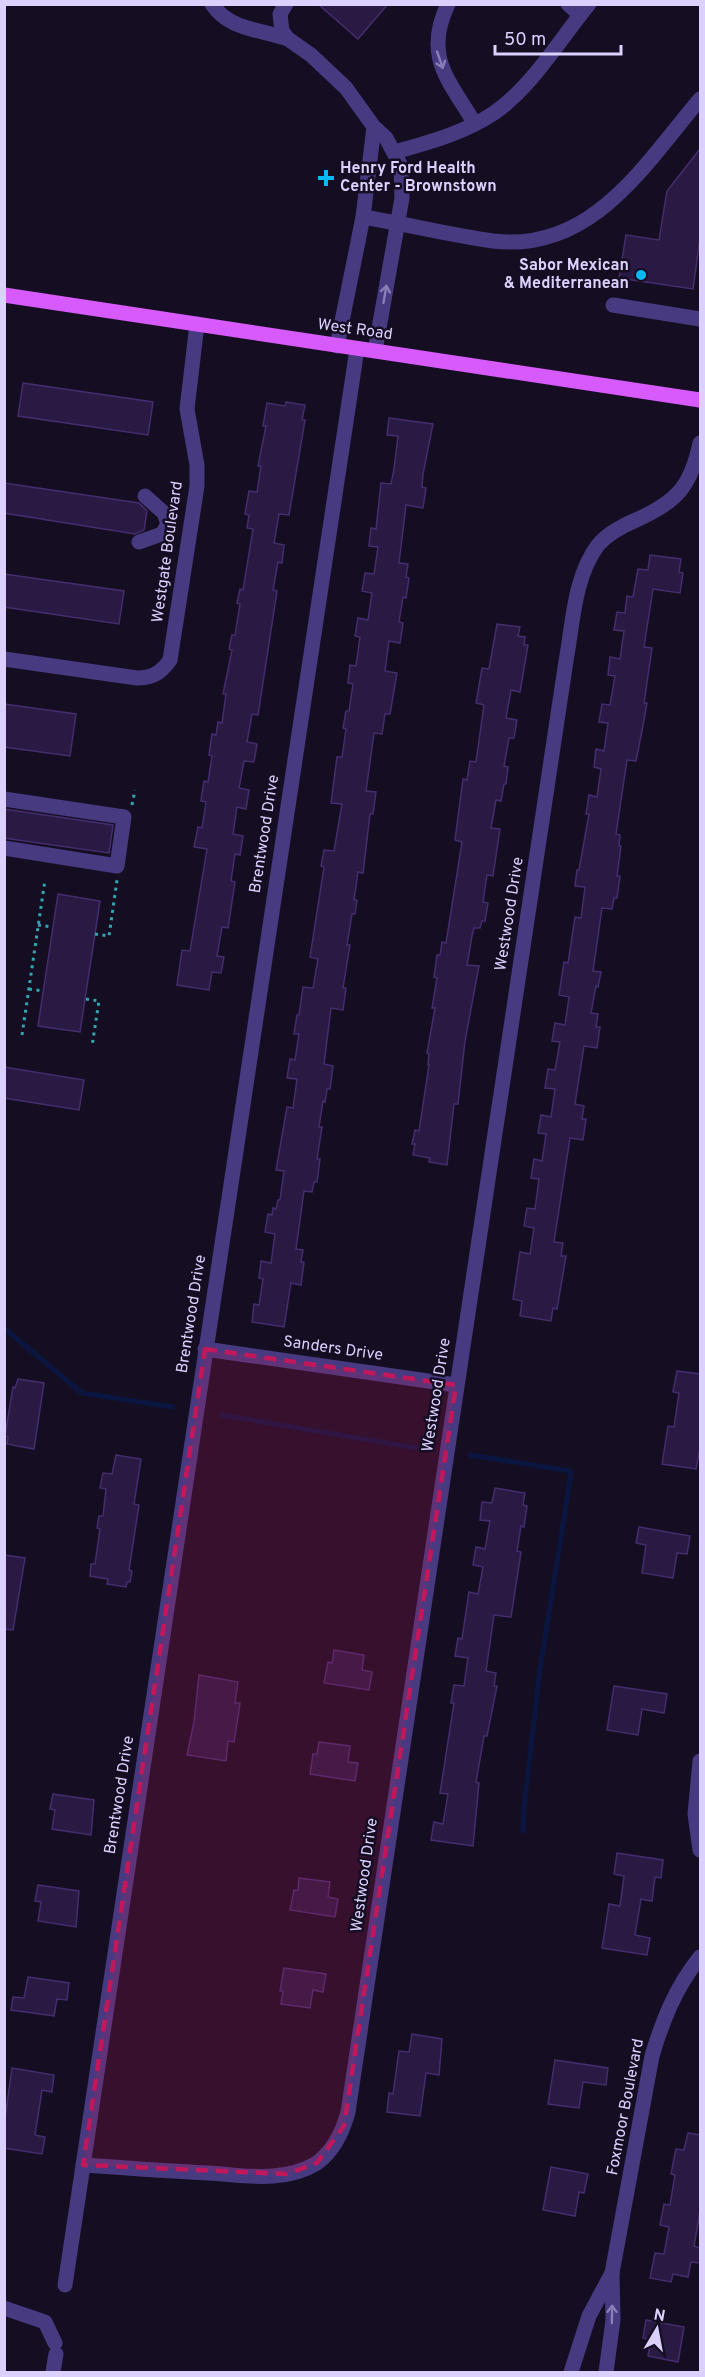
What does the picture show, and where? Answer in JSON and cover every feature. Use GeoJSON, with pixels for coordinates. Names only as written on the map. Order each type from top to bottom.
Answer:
{"type":"FeatureCollection","features":[{"type":"Feature","properties":{"kind":"main road","name":"West Road"},"geometry":{"type":"LineString","coordinates":[[4,295],[700,400]]}},
{"type":"Feature","properties":{"kind":"street"},"geometry":{"type":"LineString","coordinates":[[212,4],[221,15],[237,25],[288,39]]}},
{"type":"Feature","properties":{"kind":"street"},"geometry":{"type":"LineString","coordinates":[[286,4],[280,14],[282,31],[288,39],[311,55],[346,88],[395,152],[401,166],[403,181],[398,223],[375,351]]}},
{"type":"Feature","properties":{"kind":"street"},"geometry":{"type":"LineString","coordinates":[[448,4],[437,33],[438,57],[454,91],[475,124]]}},
{"type":"Feature","properties":{"kind":"street"},"geometry":{"type":"LineString","coordinates":[[395,152],[455,134],[497,111],[522,88],[585,10],[568,4]]}},
{"type":"Feature","properties":{"kind":"street"},"geometry":{"type":"LineString","coordinates":[[363,217],[493,241],[530,241],[561,234],[587,220],[618,195],[700,99]]}},
{"type":"Feature","properties":{"kind":"street"},"geometry":{"type":"LineString","coordinates":[[337,346],[363,217],[374,127]]}},
{"type":"Feature","properties":{"kind":"street"},"geometry":{"type":"LineString","coordinates":[[613,305],[700,319]]}},
{"type":"Feature","properties":{"kind":"street","name":"Westgate Boulevard"},"geometry":{"type":"LineString","coordinates":[[4,659],[137,678],[158,673],[170,660],[192,526],[197,465],[187,409],[197,324]]}},
{"type":"Feature","properties":{"kind":"street","name":"Brentwood Drive"},"geometry":{"type":"LineString","coordinates":[[65,2285],[357,349]]}},
{"type":"Feature","properties":{"kind":"street","name":"Westwood Drive"},"geometry":{"type":"LineString","coordinates":[[83,2165],[244,2175],[287,2174],[316,2163],[327,2153],[344,2126],[348,2112],[566,661],[583,572],[598,545],[611,533],[666,505],[687,485],[694,469],[700,443]]}},
{"type":"Feature","properties":{"kind":"street"},"geometry":{"type":"LineString","coordinates":[[145,496],[164,513],[168,524]]}},
{"type":"Feature","properties":{"kind":"street"},"geometry":{"type":"LineString","coordinates":[[168,524],[192,526]]}},
{"type":"Feature","properties":{"kind":"street"},"geometry":{"type":"LineString","coordinates":[[139,542],[162,534],[168,524]]}},
{"type":"Feature","properties":{"kind":"street"},"geometry":{"type":"LineString","coordinates":[[4,799],[124,817],[117,866],[4,848]]}},
{"type":"Feature","properties":{"kind":"street","name":"Sanders Drive"},"geometry":{"type":"LineString","coordinates":[[205,1348],[456,1385]]}},
{"type":"Feature","properties":{"kind":"street"},"geometry":{"type":"LineString","coordinates":[[700,1761],[694,1814],[700,1850]]}},
{"type":"Feature","properties":{"kind":"street","name":"Foxmoor Boulevard"},"geometry":{"type":"LineString","coordinates":[[606,2373],[613,2320],[612,2273],[658,2035],[672,2001],[688,1972],[700,1957]]}},
{"type":"Feature","properties":{"kind":"street","name":"Foxmoor Boulevard"},"geometry":{"type":"LineString","coordinates":[[571,2373],[589,2316],[612,2273]]}},
{"type":"Feature","properties":{"kind":"street"},"geometry":{"type":"LineString","coordinates":[[4,2308],[45,2322],[55,2348],[53,2373]]}},
{"type":"Feature","properties":{"kind":"path"},"geometry":{"type":"LineString","coordinates":[[95,934],[108,936],[118,873]]}},
{"type":"Feature","properties":{"kind":"path"},"geometry":{"type":"LineString","coordinates":[[22,1035],[45,880]]}},
{"type":"Feature","properties":{"kind":"path"},"geometry":{"type":"LineString","coordinates":[[38,925],[52,927]]}},
{"type":"Feature","properties":{"kind":"path"},"geometry":{"type":"LineString","coordinates":[[28,989],[43,991]]}},
{"type":"Feature","properties":{"kind":"path"},"geometry":{"type":"LineString","coordinates":[[86,999],[99,1001],[92,1046]]}},
{"type":"Feature","properties":{"kind":"highlighted area"},"geometry":{"type":"Polygon","coordinates":[[[205,1349],[456,1385],[344,2126],[317,2163],[287,2174],[83,2165],[205,1349]]]}},
{"type":"Feature","properties":{"kind":"building"},"geometry":{"type":"Polygon","coordinates":[[[318,4],[388,4],[358,39],[318,4]]]}},
{"type":"Feature","properties":{"kind":"building"},"geometry":{"type":"Polygon","coordinates":[[[700,149],[700,238],[693,289],[619,278],[626,235],[659,240],[667,191],[700,149]]]}},
{"type":"Feature","properties":{"kind":"building"},"geometry":{"type":"Polygon","coordinates":[[[23,383],[153,402],[148,435],[18,416],[23,383]]]}},
{"type":"Feature","properties":{"kind":"building"},"geometry":{"type":"Polygon","coordinates":[[[286,402],[305,405],[302,420],[305,420],[289,515],[279,514],[274,543],[284,545],[282,563],[278,562],[273,590],[277,591],[258,715],[252,714],[247,742],[257,744],[254,762],[244,761],[239,788],[249,790],[246,809],[237,807],[233,834],[243,836],[240,855],[235,854],[231,881],[235,882],[228,928],[222,927],[217,956],[224,957],[221,973],[212,972],[209,990],[177,985],[182,950],[190,951],[207,849],[194,847],[198,827],[202,828],[206,802],[201,801],[204,781],[208,782],[212,756],[209,755],[212,734],[216,735],[218,722],[222,723],[226,694],[223,694],[232,650],[229,649],[232,635],[235,635],[240,604],[237,603],[240,589],[243,590],[253,529],[247,528],[249,515],[245,514],[249,491],[257,492],[261,466],[258,466],[266,426],[263,426],[267,403],[285,406],[286,402]]]}},
{"type":"Feature","properties":{"kind":"building"},"geometry":{"type":"Polygon","coordinates":[[[389,418],[433,424],[423,474],[422,487],[426,488],[423,508],[406,505],[399,563],[408,564],[406,577],[409,578],[399,622],[403,623],[400,643],[389,641],[385,671],[397,673],[390,714],[385,714],[382,734],[374,733],[366,791],[376,792],[373,814],[370,814],[363,873],[358,872],[354,900],[357,900],[355,914],[352,914],[347,945],[350,945],[343,988],[346,988],[343,1010],[331,1008],[324,1064],[333,1066],[330,1089],[327,1089],[325,1102],[323,1101],[319,1127],[322,1127],[317,1159],[320,1159],[317,1182],[314,1182],[312,1192],[304,1191],[296,1249],[303,1250],[301,1285],[291,1283],[284,1327],[252,1322],[254,1304],[259,1305],[263,1279],[259,1278],[261,1261],[271,1263],[275,1234],[265,1232],[268,1214],[272,1215],[273,1208],[276,1209],[278,1200],[280,1200],[284,1171],[276,1170],[287,1107],[293,1108],[297,1079],[287,1078],[290,1059],[295,1060],[299,1034],[294,1034],[297,1015],[299,1015],[303,987],[313,988],[318,959],[310,957],[324,867],[321,866],[324,850],[334,851],[342,804],[331,803],[337,757],[342,757],[346,729],[343,728],[346,711],[349,711],[353,684],[348,683],[350,665],[356,666],[360,637],[355,636],[358,618],[368,620],[372,593],[362,591],[365,573],[374,574],[378,547],[369,546],[371,528],[376,529],[381,483],[391,484],[394,469],[398,436],[387,435],[389,418]]]}},
{"type":"Feature","properties":{"kind":"building"},"geometry":{"type":"Polygon","coordinates":[[[4,483],[139,503],[147,511],[144,530],[135,534],[4,513],[4,483]]]}},
{"type":"Feature","properties":{"kind":"building"},"geometry":{"type":"Polygon","coordinates":[[[650,555],[681,559],[679,572],[683,573],[680,593],[653,589],[644,647],[652,648],[644,703],[647,703],[636,761],[627,760],[616,834],[620,835],[619,846],[621,846],[617,898],[614,898],[612,909],[602,908],[593,971],[601,972],[591,1013],[598,1014],[596,1027],[600,1027],[597,1048],[584,1046],[575,1104],[584,1106],[582,1119],[586,1119],[583,1140],[570,1138],[554,1242],[563,1243],[561,1256],[566,1256],[557,1309],[553,1308],[551,1321],[520,1316],[522,1301],[513,1299],[520,1252],[530,1254],[534,1228],[524,1226],[527,1208],[535,1209],[539,1179],[531,1178],[534,1159],[542,1161],[546,1134],[538,1133],[541,1115],[551,1117],[555,1089],[545,1088],[548,1069],[555,1070],[560,1042],[552,1041],[555,1023],[565,1025],[569,997],[559,995],[564,962],[568,963],[575,917],[581,918],[585,887],[575,886],[589,814],[586,814],[589,795],[597,797],[601,769],[594,767],[596,749],[604,751],[608,723],[599,722],[602,704],[610,705],[615,676],[608,675],[610,657],[620,659],[624,631],[614,630],[617,612],[625,613],[627,596],[633,597],[638,569],[648,570],[650,555]]]}},
{"type":"Feature","properties":{"kind":"building"},"geometry":{"type":"Polygon","coordinates":[[[4,574],[124,591],[119,624],[4,607],[4,574]]]}},
{"type":"Feature","properties":{"kind":"building"},"geometry":{"type":"Polygon","coordinates":[[[497,624],[520,627],[518,636],[525,637],[524,645],[528,645],[520,692],[511,690],[506,718],[517,720],[514,738],[509,738],[504,766],[508,767],[506,784],[504,784],[501,801],[496,800],[491,828],[500,829],[493,876],[487,875],[483,902],[488,903],[485,921],[482,921],[480,928],[474,928],[467,965],[479,966],[465,1041],[458,1104],[454,1104],[447,1165],[429,1162],[430,1158],[413,1155],[415,1144],[412,1144],[415,1130],[419,1131],[429,1065],[429,1054],[427,1053],[435,1008],[432,1008],[437,978],[434,977],[437,955],[440,955],[442,942],[446,943],[462,842],[455,840],[463,779],[467,780],[470,761],[476,762],[484,705],[476,703],[482,668],[489,669],[497,624]]]}},
{"type":"Feature","properties":{"kind":"building"},"geometry":{"type":"Polygon","coordinates":[[[4,704],[76,714],[70,756],[4,747],[4,704]]]}},
{"type":"Feature","properties":{"kind":"building"},"geometry":{"type":"Polygon","coordinates":[[[4,809],[113,825],[109,853],[4,838],[4,809]]]}},
{"type":"Feature","properties":{"kind":"building"},"geometry":{"type":"Polygon","coordinates":[[[58,894],[100,901],[80,1032],[38,1026],[58,894]]]}},
{"type":"Feature","properties":{"kind":"building"},"geometry":{"type":"Polygon","coordinates":[[[4,1067],[84,1080],[79,1110],[4,1098],[4,1067]]]}},
{"type":"Feature","properties":{"kind":"building"},"geometry":{"type":"Polygon","coordinates":[[[677,1371],[700,1374],[700,1449],[696,1469],[662,1464],[668,1426],[674,1427],[679,1393],[673,1392],[677,1371]]]}},
{"type":"Feature","properties":{"kind":"building"},"geometry":{"type":"Polygon","coordinates":[[[18,1379],[44,1383],[34,1449],[7,1444],[8,1437],[5,1436],[13,1387],[15,1388],[18,1379]]]}},
{"type":"Feature","properties":{"kind":"building"},"geometry":{"type":"Polygon","coordinates":[[[116,1455],[141,1459],[134,1504],[139,1505],[129,1570],[132,1571],[130,1582],[127,1582],[126,1587],[107,1584],[108,1579],[90,1576],[91,1564],[95,1564],[100,1529],[97,1528],[99,1516],[103,1516],[106,1489],[100,1488],[103,1473],[112,1474],[116,1455]]]}},
{"type":"Feature","properties":{"kind":"building"},"geometry":{"type":"Polygon","coordinates":[[[495,1488],[525,1493],[523,1505],[527,1506],[517,1551],[521,1552],[511,1617],[494,1615],[486,1671],[496,1673],[494,1686],[497,1686],[487,1736],[484,1736],[476,1782],[479,1783],[473,1846],[431,1840],[434,1822],[443,1824],[448,1794],[440,1793],[454,1703],[451,1703],[454,1685],[464,1686],[468,1658],[455,1656],[458,1638],[462,1639],[469,1592],[478,1594],[483,1567],[473,1565],[476,1547],[485,1549],[490,1521],[480,1520],[482,1502],[492,1503],[495,1488]]]}},
{"type":"Feature","properties":{"kind":"building"},"geometry":{"type":"Polygon","coordinates":[[[639,1527],[690,1536],[687,1554],[677,1553],[673,1578],[642,1573],[646,1545],[636,1543],[639,1527]]]}},
{"type":"Feature","properties":{"kind":"building"},"geometry":{"type":"Polygon","coordinates":[[[4,1555],[25,1558],[13,1630],[4,1629],[4,1555]]]}},
{"type":"Feature","properties":{"kind":"building"},"geometry":{"type":"Polygon","coordinates":[[[334,1650],[364,1655],[362,1670],[372,1672],[369,1690],[324,1683],[328,1662],[332,1663],[334,1650]]]}},
{"type":"Feature","properties":{"kind":"building"},"geometry":{"type":"Polygon","coordinates":[[[199,1675],[238,1682],[235,1703],[240,1703],[238,1717],[234,1742],[228,1741],[226,1761],[187,1755],[194,1722],[199,1675]]]}},
{"type":"Feature","properties":{"kind":"building"},"geometry":{"type":"Polygon","coordinates":[[[614,1686],[667,1694],[664,1713],[642,1709],[638,1735],[607,1730],[614,1686]]]}},
{"type":"Feature","properties":{"kind":"building"},"geometry":{"type":"Polygon","coordinates":[[[319,1742],[350,1746],[348,1762],[358,1763],[355,1781],[310,1774],[313,1754],[317,1754],[319,1742]]]}},
{"type":"Feature","properties":{"kind":"building"},"geometry":{"type":"Polygon","coordinates":[[[53,1794],[94,1800],[91,1835],[52,1829],[55,1810],[50,1809],[53,1794]]]}},
{"type":"Feature","properties":{"kind":"building"},"geometry":{"type":"Polygon","coordinates":[[[617,1853],[663,1860],[661,1878],[655,1877],[652,1901],[641,1899],[635,1935],[650,1938],[647,1955],[602,1948],[609,1904],[620,1906],[624,1876],[614,1874],[617,1853]]]}},
{"type":"Feature","properties":{"kind":"building"},"geometry":{"type":"Polygon","coordinates":[[[299,1878],[330,1882],[328,1897],[338,1899],[335,1917],[290,1910],[294,1890],[298,1890],[299,1878]]]}},
{"type":"Feature","properties":{"kind":"building"},"geometry":{"type":"Polygon","coordinates":[[[38,1885],[79,1891],[76,1927],[38,1921],[41,1902],[35,1901],[38,1885]]]}},
{"type":"Feature","properties":{"kind":"building"},"geometry":{"type":"Polygon","coordinates":[[[284,1968],[326,1974],[323,1992],[313,1990],[310,2008],[281,2004],[283,1991],[280,1991],[284,1968]]]}},
{"type":"Feature","properties":{"kind":"building"},"geometry":{"type":"Polygon","coordinates":[[[28,1977],[69,1983],[67,2000],[57,1999],[54,2016],[11,2010],[13,1997],[24,1998],[28,1977]]]}},
{"type":"Feature","properties":{"kind":"building"},"geometry":{"type":"Polygon","coordinates":[[[412,2034],[442,2039],[439,2075],[426,2073],[420,2116],[387,2112],[389,2093],[393,2094],[399,2051],[409,2052],[412,2034]]]}},
{"type":"Feature","properties":{"kind":"building"},"geometry":{"type":"Polygon","coordinates":[[[555,2060],[608,2068],[606,2085],[583,2082],[579,2108],[548,2104],[555,2060]]]}},
{"type":"Feature","properties":{"kind":"building"},"geometry":{"type":"Polygon","coordinates":[[[12,2068],[54,2075],[52,2092],[42,2090],[35,2135],[45,2137],[42,2154],[4,2148],[4,2126],[12,2068]]]}},
{"type":"Feature","properties":{"kind":"building"},"geometry":{"type":"Polygon","coordinates":[[[688,2133],[700,2135],[700,2211],[694,2246],[700,2248],[700,2263],[691,2262],[688,2277],[673,2274],[671,2282],[650,2278],[655,2253],[664,2254],[669,2227],[660,2225],[664,2204],[670,2205],[675,2175],[671,2174],[676,2149],[684,2150],[688,2133]]]}},
{"type":"Feature","properties":{"kind":"building"},"geometry":{"type":"Polygon","coordinates":[[[551,2167],[588,2174],[584,2193],[579,2192],[575,2216],[543,2210],[551,2167]]]}},
{"type":"Feature","properties":{"kind":"building"},"geometry":{"type":"Polygon","coordinates":[[[646,2320],[684,2327],[678,2362],[648,2356],[651,2340],[643,2338],[646,2320]]]}},
{"type":"Feature","properties":{"kind":"waterway"},"geometry":{"type":"LineString","coordinates":[[4,1328],[82,1393],[173,1407]]}},
{"type":"Feature","properties":{"kind":"waterway"},"geometry":{"type":"LineString","coordinates":[[222,1415],[423,1449]]}},
{"type":"Feature","properties":{"kind":"waterway"},"geometry":{"type":"LineString","coordinates":[[470,1455],[570,1471],[571,1474],[540,1669],[523,1831]]}},
{"type":"Feature","properties":{"kind":"place","name":"Henry Ford Health Center - Brownstown"},"geometry":{"type":"Point","coordinates":[326,178]}},
{"type":"Feature","properties":{"kind":"place","name":"Sabor Mexican & Mediterranean"},"geometry":{"type":"Point","coordinates":[641,275]}}]}
